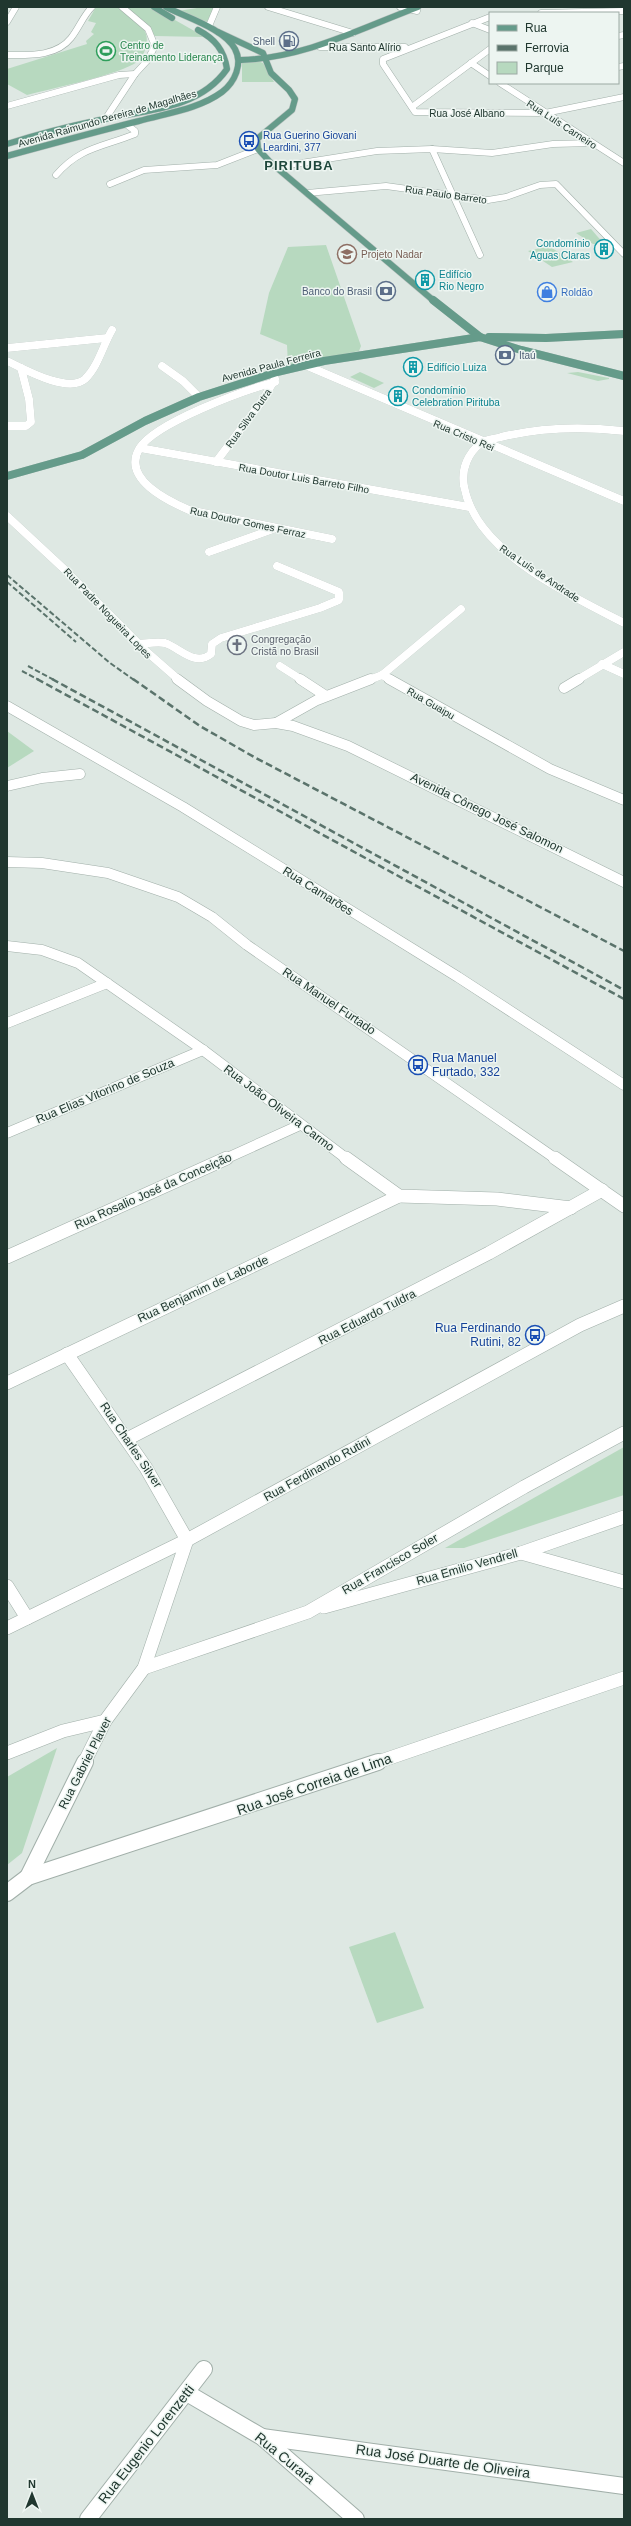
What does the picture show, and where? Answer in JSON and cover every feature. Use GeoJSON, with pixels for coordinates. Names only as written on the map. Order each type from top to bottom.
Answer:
{"type":"FeatureCollection","features":[{"type":"Feature","properties":{"kind":"main road"},"geometry":{"type":"LineString","coordinates":[[154,7],[176,20]]}},
{"type":"Feature","properties":{"kind":"main road"},"geometry":{"type":"LineString","coordinates":[[166,7],[208,26],[264,56],[271,74],[293,94],[296,105],[257,139],[258,149],[276,167],[415,286],[480,337],[546,338],[624,334]]}},
{"type":"Feature","properties":{"kind":"main road"},"geometry":{"type":"LineString","coordinates":[[193,28],[211,38],[222,50],[226,61],[229,57],[294,53],[320,47],[402,14],[419,9]]}},
{"type":"Feature","properties":{"kind":"main road"},"geometry":{"type":"LineString","coordinates":[[402,14],[410,10]]}},
{"type":"Feature","properties":{"kind":"main road"},"geometry":{"type":"LineString","coordinates":[[218,32],[240,57]]}},
{"type":"Feature","properties":{"kind":"main road","name":"Avenida Raimundo Pereira de Magalhães"},"geometry":{"type":"LineString","coordinates":[[7,156],[187,108],[220,94],[233,81],[240,57]]}},
{"type":"Feature","properties":{"kind":"main road","name":"Avenida Raimundo Pereira de Magalhães"},"geometry":{"type":"LineString","coordinates":[[7,144],[106,118],[190,99],[216,84],[223,78],[227,69],[226,61]]}},
{"type":"Feature","properties":{"kind":"main road"},"geometry":{"type":"LineString","coordinates":[[7,156],[34,146],[30,142],[20,140]]}},
{"type":"Feature","properties":{"kind":"main road","name":"Avenida Paula Ferreira"},"geometry":{"type":"LineString","coordinates":[[7,476],[82,455],[152,417],[198,397],[277,372],[305,365],[480,337],[538,355],[624,376]]}},
{"type":"Feature","properties":{"kind":"main road"},"geometry":{"type":"LineString","coordinates":[[500,344],[546,338]]}},
{"type":"Feature","properties":{"kind":"main road"},"geometry":{"type":"LineString","coordinates":[[538,355],[538,345],[546,338]]}},
{"type":"Feature","properties":{"kind":"street"},"geometry":{"type":"LineString","coordinates":[[7,22],[16,7]]}},
{"type":"Feature","properties":{"kind":"street"},"geometry":{"type":"LineString","coordinates":[[7,56],[36,54],[57,50],[70,40],[92,7]]}},
{"type":"Feature","properties":{"kind":"street"},"geometry":{"type":"LineString","coordinates":[[106,118],[135,74],[152,54],[153,38],[140,21],[122,7]]}},
{"type":"Feature","properties":{"kind":"street"},"geometry":{"type":"LineString","coordinates":[[268,7],[353,33]]}},
{"type":"Feature","properties":{"kind":"street"},"geometry":{"type":"LineString","coordinates":[[400,7],[410,10],[419,9]]}},
{"type":"Feature","properties":{"kind":"street"},"geometry":{"type":"LineString","coordinates":[[208,26],[218,8]]}},
{"type":"Feature","properties":{"kind":"street"},"geometry":{"type":"LineString","coordinates":[[582,12],[624,11]]}},
{"type":"Feature","properties":{"kind":"street","name":"Rua José Albano"},"geometry":{"type":"LineString","coordinates":[[489,17],[411,47],[382,61],[415,112],[427,114],[545,113],[624,97]]}},
{"type":"Feature","properties":{"kind":"street"},"geometry":{"type":"LineString","coordinates":[[472,24],[489,30]]}},
{"type":"Feature","properties":{"kind":"street","name":"Rua Santo Alírio"},"geometry":{"type":"LineString","coordinates":[[320,47],[411,47]]}},
{"type":"Feature","properties":{"kind":"street"},"geometry":{"type":"LineString","coordinates":[[412,107],[489,50]]}},
{"type":"Feature","properties":{"kind":"street"},"geometry":{"type":"LineString","coordinates":[[471,63],[489,75]]}},
{"type":"Feature","properties":{"kind":"street"},"geometry":{"type":"LineString","coordinates":[[7,106],[119,75],[135,74]]}},
{"type":"Feature","properties":{"kind":"street","name":"Rua Luís Carneiro"},"geometry":{"type":"LineString","coordinates":[[502,84],[573,132],[624,163]]}},
{"type":"Feature","properties":{"kind":"street"},"geometry":{"type":"LineString","coordinates":[[56,175],[66,162],[87,148],[135,134],[135,131],[127,125]]}},
{"type":"Feature","properties":{"kind":"street"},"geometry":{"type":"LineString","coordinates":[[553,144],[573,132]]}},
{"type":"Feature","properties":{"kind":"street"},"geometry":{"type":"LineString","coordinates":[[276,167],[377,151],[432,149],[492,153],[553,144],[592,143]]}},
{"type":"Feature","properties":{"kind":"street"},"geometry":{"type":"LineString","coordinates":[[110,184],[144,170],[217,165],[230,162],[258,149]]}},
{"type":"Feature","properties":{"kind":"street"},"geometry":{"type":"LineString","coordinates":[[432,149],[452,196],[480,254]]}},
{"type":"Feature","properties":{"kind":"street","name":"Rua Paulo Barreto"},"geometry":{"type":"LineString","coordinates":[[307,193],[343,188],[384,186],[412,188],[474,200],[501,199],[544,184],[556,184],[624,254]]}},
{"type":"Feature","properties":{"kind":"street"},"geometry":{"type":"LineString","coordinates":[[7,361],[60,383],[83,382],[98,360],[112,330]]}},
{"type":"Feature","properties":{"kind":"street"},"geometry":{"type":"LineString","coordinates":[[7,348],[107,338]]}},
{"type":"Feature","properties":{"kind":"street","name":"Rua Cristo Rei"},"geometry":{"type":"LineString","coordinates":[[305,365],[482,442],[624,501]]}},
{"type":"Feature","properties":{"kind":"street"},"geometry":{"type":"LineString","coordinates":[[162,366],[183,381],[198,397]]}},
{"type":"Feature","properties":{"kind":"street"},"geometry":{"type":"LineString","coordinates":[[7,426],[26,426],[31,422],[29,399],[21,368]]}},
{"type":"Feature","properties":{"kind":"street","name":"Rua Silva Dutra"},"geometry":{"type":"LineString","coordinates":[[216,462],[275,382],[277,372]]}},
{"type":"Feature","properties":{"kind":"street"},"geometry":{"type":"LineString","coordinates":[[140,448],[167,427],[227,398],[275,382]]}},
{"type":"Feature","properties":{"kind":"street"},"geometry":{"type":"LineString","coordinates":[[482,442],[522,431],[557,427],[624,431]]}},
{"type":"Feature","properties":{"kind":"street","name":"Rua Luís de Andrade"},"geometry":{"type":"LineString","coordinates":[[482,442],[471,454],[464,468],[462,485],[469,507],[498,544],[523,563],[580,600],[624,623]]}},
{"type":"Feature","properties":{"kind":"street","name":"Rua Doutor Luis Barreto Filho"},"geometry":{"type":"LineString","coordinates":[[140,448],[469,507]]}},
{"type":"Feature","properties":{"kind":"street","name":"Rua Doutor Gomes Ferraz"},"geometry":{"type":"LineString","coordinates":[[140,448],[136,461],[138,473],[154,491],[172,503],[205,514],[332,539]]}},
{"type":"Feature","properties":{"kind":"street","name":"Rua Padre Nogueira Lopes"},"geometry":{"type":"LineString","coordinates":[[7,516],[38,540],[136,644],[215,707],[243,722],[255,726],[276,723],[316,733],[348,746]]}},
{"type":"Feature","properties":{"kind":"street"},"geometry":{"type":"LineString","coordinates":[[209,552],[277,528]]}},
{"type":"Feature","properties":{"kind":"street"},"geometry":{"type":"LineString","coordinates":[[136,644],[164,643],[193,658],[206,658],[211,654],[212,644],[221,638],[320,608],[339,600],[339,592],[277,566]]}},
{"type":"Feature","properties":{"kind":"street"},"geometry":{"type":"LineString","coordinates":[[276,723],[298,709],[326,696],[382,675],[461,609]]}},
{"type":"Feature","properties":{"kind":"street"},"geometry":{"type":"LineString","coordinates":[[564,688],[624,652]]}},
{"type":"Feature","properties":{"kind":"street"},"geometry":{"type":"LineString","coordinates":[[602,664],[624,674]]}},
{"type":"Feature","properties":{"kind":"street"},"geometry":{"type":"LineString","coordinates":[[280,666],[326,696]]}},
{"type":"Feature","properties":{"kind":"street","name":"Rua Guaipu"},"geometry":{"type":"LineString","coordinates":[[382,675],[550,769],[624,800]]}},
{"type":"Feature","properties":{"kind":"street","name":"Rua Camarões"},"geometry":{"type":"LineString","coordinates":[[7,706],[183,807],[464,982],[624,1085]]}},
{"type":"Feature","properties":{"kind":"street","name":"Avenida Cônego José Salomon"},"geometry":{"type":"LineString","coordinates":[[348,746],[624,882]]}},
{"type":"Feature","properties":{"kind":"street"},"geometry":{"type":"LineString","coordinates":[[7,786],[42,778],[80,774]]}},
{"type":"Feature","properties":{"kind":"street","name":"Rua Manuel Furtado"},"geometry":{"type":"LineString","coordinates":[[7,862],[42,863],[108,873],[178,897],[212,917],[248,945],[624,1206]]}},
{"type":"Feature","properties":{"kind":"street","name":"Rua João Oliveira Carmo"},"geometry":{"type":"LineString","coordinates":[[7,946],[42,950],[78,963],[203,1050],[300,1125],[399,1196]]}},
{"type":"Feature","properties":{"kind":"street"},"geometry":{"type":"LineString","coordinates":[[7,1023],[107,983]]}},
{"type":"Feature","properties":{"kind":"street","name":"Rua Elias Vitorino de Souza"},"geometry":{"type":"LineString","coordinates":[[7,1133],[203,1050]]}},
{"type":"Feature","properties":{"kind":"street","name":"Rua Rosalio José da Conceição"},"geometry":{"type":"LineString","coordinates":[[7,1257],[300,1125]]}},
{"type":"Feature","properties":{"kind":"street","name":"Rua Eduardo Tuldra"},"geometry":{"type":"LineString","coordinates":[[130,1438],[490,1254],[602,1190]]}},
{"type":"Feature","properties":{"kind":"street"},"geometry":{"type":"LineString","coordinates":[[399,1196],[497,1199],[571,1208]]}},
{"type":"Feature","properties":{"kind":"street","name":"Rua Benjamim de Laborde"},"geometry":{"type":"LineString","coordinates":[[7,1383],[399,1196]]}},
{"type":"Feature","properties":{"kind":"street","name":"Rua Ferdinando Rutini"},"geometry":{"type":"LineString","coordinates":[[7,1628],[187,1540],[580,1325],[624,1306]]}},
{"type":"Feature","properties":{"kind":"street","name":"Rua Charles Silver"},"geometry":{"type":"LineString","coordinates":[[67,1354],[130,1438],[170,1505],[187,1540]]}},
{"type":"Feature","properties":{"kind":"street","name":"Rua Francisco Soler"},"geometry":{"type":"LineString","coordinates":[[144,1668],[308,1612],[524,1486],[624,1434]]}},
{"type":"Feature","properties":{"kind":"street","name":"Rua Emilio Vendrell"},"geometry":{"type":"LineString","coordinates":[[308,1612],[521,1552],[624,1517]]}},
{"type":"Feature","properties":{"kind":"street","name":"Rua Gabriel Plaver"},"geometry":{"type":"LineString","coordinates":[[28,1877],[105,1721],[144,1668],[187,1540]]}},
{"type":"Feature","properties":{"kind":"street"},"geometry":{"type":"LineString","coordinates":[[521,1552],[624,1582]]}},
{"type":"Feature","properties":{"kind":"street"},"geometry":{"type":"LineString","coordinates":[[7,1586],[27,1618]]}},
{"type":"Feature","properties":{"kind":"street","name":"Rua José Correia de Lima"},"geometry":{"type":"LineString","coordinates":[[7,1893],[28,1877],[295,1791],[624,1678]]}},
{"type":"Feature","properties":{"kind":"street"},"geometry":{"type":"LineString","coordinates":[[7,1754],[63,1731],[105,1721]]}},
{"type":"Feature","properties":{"kind":"street","name":"Rua Eugenio Lorenzetti"},"geometry":{"type":"LineString","coordinates":[[88,2519],[187,2393],[204,2369]]}},
{"type":"Feature","properties":{"kind":"street","name":"Rua Curara"},"geometry":{"type":"LineString","coordinates":[[187,2393],[262,2437],[356,2519]]}},
{"type":"Feature","properties":{"kind":"street","name":"Rua José Duarte de Oliveira"},"geometry":{"type":"LineString","coordinates":[[262,2437],[624,2486]]}},
{"type":"Feature","properties":{"kind":"green space","name":"Centro de Treinamento Liderança"},"geometry":{"type":"Polygon","coordinates":[[[96,7],[117,7],[134,19],[144,30],[147,42],[144,53],[137,62],[129,67],[101,76],[27,95],[7,84],[7,69],[87,44],[86,41],[94,34],[91,32],[96,23],[88,21],[96,7]]]}},
{"type":"Feature","properties":{"kind":"green space"},"geometry":{"type":"Polygon","coordinates":[[[125,7],[152,7],[205,37],[155,36],[125,7]]]}},
{"type":"Feature","properties":{"kind":"green space"},"geometry":{"type":"Polygon","coordinates":[[[203,7],[214,7],[207,22],[178,11],[203,7]]]}},
{"type":"Feature","properties":{"kind":"green space"},"geometry":{"type":"Polygon","coordinates":[[[258,61],[263,63],[274,82],[242,82],[242,63],[258,61]]]}},
{"type":"Feature","properties":{"kind":"green space"},"geometry":{"type":"Polygon","coordinates":[[[591,229],[604,244],[593,244],[576,233],[591,229]]]}},
{"type":"Feature","properties":{"kind":"green space"},"geometry":{"type":"Polygon","coordinates":[[[326,245],[361,346],[359,351],[288,365],[287,345],[260,334],[269,293],[288,247],[326,245]]]}},
{"type":"Feature","properties":{"kind":"green space"},"geometry":{"type":"Polygon","coordinates":[[[549,246],[573,262],[552,267],[528,251],[549,246]]]}},
{"type":"Feature","properties":{"kind":"green space"},"geometry":{"type":"Polygon","coordinates":[[[360,372],[384,383],[374,388],[350,377],[360,372]]]}},
{"type":"Feature","properties":{"kind":"green space"},"geometry":{"type":"Polygon","coordinates":[[[578,372],[609,379],[598,381],[567,373],[578,372]]]}},
{"type":"Feature","properties":{"kind":"green space"},"geometry":{"type":"Polygon","coordinates":[[[7,731],[34,751],[7,768],[7,731]]]}},
{"type":"Feature","properties":{"kind":"green space"},"geometry":{"type":"Polygon","coordinates":[[[624,1447],[624,1495],[464,1548],[445,1548],[624,1447]]]}},
{"type":"Feature","properties":{"kind":"green space"},"geometry":{"type":"Polygon","coordinates":[[[57,1748],[22,1853],[7,1865],[7,1777],[57,1748]]]}},
{"type":"Feature","properties":{"kind":"green space"},"geometry":{"type":"Polygon","coordinates":[[[395,1932],[424,2008],[377,2023],[349,1947],[395,1932]]]}},
{"type":"Feature","properties":{"kind":"railway"},"geometry":{"type":"LineString","coordinates":[[7,575],[110,663],[134,680]]}},
{"type":"Feature","properties":{"kind":"railway"},"geometry":{"type":"LineString","coordinates":[[7,582],[76,642]]}},
{"type":"Feature","properties":{"kind":"railway"},"geometry":{"type":"LineString","coordinates":[[28,666],[54,680]]}},
{"type":"Feature","properties":{"kind":"railway"},"geometry":{"type":"LineString","coordinates":[[22,671],[39,680]]}},
{"type":"Feature","properties":{"kind":"railway"},"geometry":{"type":"LineString","coordinates":[[37,679],[624,999]]}},
{"type":"Feature","properties":{"kind":"railway"},"geometry":{"type":"LineString","coordinates":[[52,679],[624,990]]}},
{"type":"Feature","properties":{"kind":"railway"},"geometry":{"type":"LineString","coordinates":[[133,679],[200,726],[254,757],[624,951]]}},
{"type":"Feature","properties":{"kind":"place","name":"Shell"},"geometry":{"type":"Point","coordinates":[289,41]}},
{"type":"Feature","properties":{"kind":"place","name":"Centro de Treinamento Liderança"},"geometry":{"type":"Point","coordinates":[106,51]}},
{"type":"Feature","properties":{"kind":"place","name":"Rua Guerino Giovani Leardini, 377"},"geometry":{"type":"Point","coordinates":[249,141]}},
{"type":"Feature","properties":{"kind":"place","name":"Condomínio Aguas Claras"},"geometry":{"type":"Point","coordinates":[604,249]}},
{"type":"Feature","properties":{"kind":"place","name":"Projeto Nadar"},"geometry":{"type":"Point","coordinates":[347,254]}},
{"type":"Feature","properties":{"kind":"place","name":"Edifício Rio Negro"},"geometry":{"type":"Point","coordinates":[425,280]}},
{"type":"Feature","properties":{"kind":"place","name":"Banco do Brasil"},"geometry":{"type":"Point","coordinates":[386,291]}},
{"type":"Feature","properties":{"kind":"place","name":"Roldão"},"geometry":{"type":"Point","coordinates":[547,292]}},
{"type":"Feature","properties":{"kind":"place","name":"Itaú"},"geometry":{"type":"Point","coordinates":[505,355]}},
{"type":"Feature","properties":{"kind":"place","name":"Edifício Luiza"},"geometry":{"type":"Point","coordinates":[413,367]}},
{"type":"Feature","properties":{"kind":"place","name":"Condomínio Celebration Pirituba"},"geometry":{"type":"Point","coordinates":[398,396]}},
{"type":"Feature","properties":{"kind":"place","name":"Congregação Cristã no Brasil"},"geometry":{"type":"Point","coordinates":[237,645]}},
{"type":"Feature","properties":{"kind":"place","name":"Rua Manuel Furtado, 332"},"geometry":{"type":"Point","coordinates":[418,1065]}},
{"type":"Feature","properties":{"kind":"place","name":"Rua Ferdinando Rutini, 82"},"geometry":{"type":"Point","coordinates":[535,1335]}},
{"type":"Feature","properties":{"kind":"district","name":"PIRITUBA"},"geometry":{"type":"Point","coordinates":[299,165]}}]}
